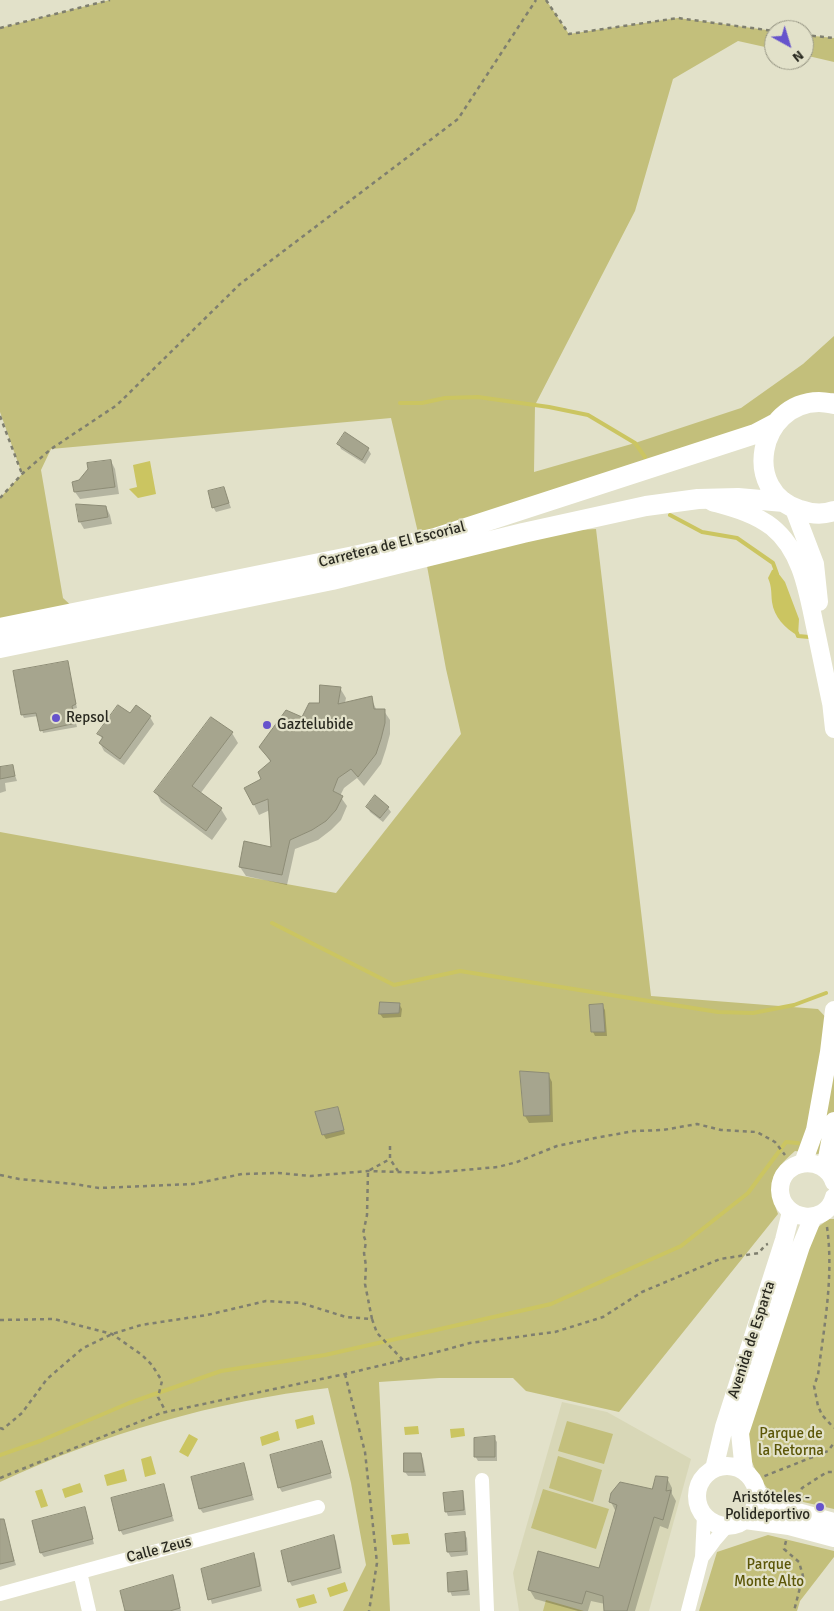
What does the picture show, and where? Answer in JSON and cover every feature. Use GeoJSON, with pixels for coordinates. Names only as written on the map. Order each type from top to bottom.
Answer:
{"type":"FeatureCollection","features":[{"type":"Feature","properties":{"kind":"highway","name":"Carretera de El Escorial"},"geometry":{"type":"LineString","coordinates":[[0,628],[435,538],[755,434],[774,424],[782,416],[803,404],[819,402],[834,404]]}},
{"type":"Feature","properties":{"kind":"highway"},"geometry":{"type":"LineString","coordinates":[[774,424],[766,440],[763,457],[765,474],[772,490],[789,505]]}},
{"type":"Feature","properties":{"kind":"highway","name":"Carretera de El Escorial"},"geometry":{"type":"LineString","coordinates":[[0,648],[332,580],[523,533],[646,506],[698,499],[738,498],[789,505],[811,514],[834,511]]}},
{"type":"Feature","properties":{"kind":"main road"},"geometry":{"type":"LineString","coordinates":[[698,499],[738,509],[756,517],[784,539],[793,551],[806,585],[831,703]]}},
{"type":"Feature","properties":{"kind":"main road"},"geometry":{"type":"LineString","coordinates":[[789,505],[815,564],[834,729]]}},
{"type":"Feature","properties":{"kind":"main road"},"geometry":{"type":"LineString","coordinates":[[798,1165],[815,1130],[829,1052],[834,1010]]}},
{"type":"Feature","properties":{"kind":"main road"},"geometry":{"type":"LineString","coordinates":[[830,1175],[834,1121]]}},
{"type":"Feature","properties":{"kind":"main road"},"geometry":{"type":"LineString","coordinates":[[827,1208],[801,1217],[791,1212],[782,1200],[781,1185],[787,1172],[798,1165],[815,1163],[830,1175]]}},
{"type":"Feature","properties":{"kind":"main road","name":"Avenida de Esparta"},"geometry":{"type":"LineString","coordinates":[[751,1482],[740,1433],[801,1246],[827,1208]]}},
{"type":"Feature","properties":{"kind":"main road","name":"Avenida de Esparta"},"geometry":{"type":"LineString","coordinates":[[714,1469],[724,1428],[784,1240],[791,1212]]}},
{"type":"Feature","properties":{"kind":"main road"},"geometry":{"type":"LineString","coordinates":[[751,1482],[756,1504],[752,1512],[740,1523],[727,1526],[719,1525],[711,1521],[699,1508],[697,1498],[701,1481],[714,1469],[724,1466],[734,1467],[751,1482],[794,1511],[834,1522]]}},
{"type":"Feature","properties":{"kind":"main road"},"geometry":{"type":"LineString","coordinates":[[745,1520],[789,1526],[834,1538]]}},
{"type":"Feature","properties":{"kind":"street"},"geometry":{"type":"LineString","coordinates":[[482,1480],[487,1611]]}},
{"type":"Feature","properties":{"kind":"street","name":"Calle Zeus"},"geometry":{"type":"LineString","coordinates":[[0,1594],[318,1507]]}},
{"type":"Feature","properties":{"kind":"street"},"geometry":{"type":"LineString","coordinates":[[688,1611],[702,1557],[704,1515]]}},
{"type":"Feature","properties":{"kind":"street"},"geometry":{"type":"LineString","coordinates":[[702,1557],[727,1526]]}},
{"type":"Feature","properties":{"kind":"street"},"geometry":{"type":"LineString","coordinates":[[80,1572],[89,1611]]}},
{"type":"Feature","properties":{"kind":"path"},"geometry":{"type":"LineString","coordinates":[[0,28],[110,0]]}},
{"type":"Feature","properties":{"kind":"path"},"geometry":{"type":"LineString","coordinates":[[0,498],[22,474],[51,450],[117,405],[240,284],[458,120],[536,0]]}},
{"type":"Feature","properties":{"kind":"path"},"geometry":{"type":"LineString","coordinates":[[546,0],[569,34],[678,18],[764,30]]}},
{"type":"Feature","properties":{"kind":"path"},"geometry":{"type":"LineString","coordinates":[[814,36],[834,38]]}},
{"type":"Feature","properties":{"kind":"path"},"geometry":{"type":"LineString","coordinates":[[0,416],[22,474]]}},
{"type":"Feature","properties":{"kind":"path"},"geometry":{"type":"LineString","coordinates":[[0,1174],[19,1179],[99,1188],[193,1184],[242,1174],[278,1173],[311,1176],[368,1171],[430,1173],[498,1167],[517,1162],[557,1146],[634,1131],[664,1130],[697,1124],[721,1130],[757,1132],[775,1142],[798,1165]]}},
{"type":"Feature","properties":{"kind":"path"},"geometry":{"type":"LineString","coordinates":[[390,1146],[390,1159],[398,1171]]}},
{"type":"Feature","properties":{"kind":"path"},"geometry":{"type":"LineString","coordinates":[[368,1171],[390,1159]]}},
{"type":"Feature","properties":{"kind":"path"},"geometry":{"type":"LineString","coordinates":[[368,1171],[367,1215],[363,1234],[366,1242],[364,1253],[366,1266],[365,1284],[372,1319],[377,1332],[403,1360]]}},
{"type":"Feature","properties":{"kind":"path"},"geometry":{"type":"LineString","coordinates":[[827,1208],[830,1242],[830,1277],[818,1375],[814,1386],[822,1415],[834,1428]]}},
{"type":"Feature","properties":{"kind":"path"},"geometry":{"type":"LineString","coordinates":[[0,1478],[166,1412],[345,1374],[470,1343],[555,1332],[603,1318],[642,1292],[720,1259],[759,1253],[764,1245],[784,1240]]}},
{"type":"Feature","properties":{"kind":"path"},"geometry":{"type":"LineString","coordinates":[[0,1428],[3,1429],[22,1413],[47,1379],[82,1348],[112,1334],[141,1325],[207,1314],[266,1301],[301,1303],[346,1317],[372,1319]]}},
{"type":"Feature","properties":{"kind":"path"},"geometry":{"type":"LineString","coordinates":[[0,1320],[54,1319],[112,1334],[142,1355],[152,1365],[162,1381],[158,1397],[166,1412]]}},
{"type":"Feature","properties":{"kind":"path"},"geometry":{"type":"LineString","coordinates":[[345,1374],[365,1452],[377,1563],[369,1611]]}},
{"type":"Feature","properties":{"kind":"path"},"geometry":{"type":"LineString","coordinates":[[751,1482],[828,1451],[834,1443]]}},
{"type":"Feature","properties":{"kind":"shaded area"},"geometry":{"type":"Polygon","coordinates":[[[150,461],[156,494],[138,498],[129,489],[137,487],[133,465],[150,461]]]}},
{"type":"Feature","properties":{"kind":"shaded area"},"geometry":{"type":"Polygon","coordinates":[[[775,569],[785,582],[799,619],[798,636],[781,622],[775,613],[768,578],[772,570],[775,569]]]}},
{"type":"Feature","properties":{"kind":"shaded area"},"geometry":{"type":"Polygon","coordinates":[[[562,1402],[607,1412],[691,1459],[649,1611],[519,1611],[513,1573],[562,1402]]]}},
{"type":"Feature","properties":{"kind":"shaded area"},"geometry":{"type":"Polygon","coordinates":[[[313,1415],[315,1424],[297,1429],[295,1420],[313,1415]]]}},
{"type":"Feature","properties":{"kind":"shaded area"},"geometry":{"type":"Polygon","coordinates":[[[418,1426],[419,1434],[405,1435],[404,1427],[418,1426]]]}},
{"type":"Feature","properties":{"kind":"shaded area"},"geometry":{"type":"Polygon","coordinates":[[[464,1428],[465,1436],[451,1438],[450,1429],[464,1428]]]}},
{"type":"Feature","properties":{"kind":"shaded area"},"geometry":{"type":"Polygon","coordinates":[[[278,1431],[280,1440],[262,1446],[260,1437],[278,1431]]]}},
{"type":"Feature","properties":{"kind":"shaded area"},"geometry":{"type":"Polygon","coordinates":[[[189,1434],[198,1439],[188,1457],[179,1452],[189,1434]]]}},
{"type":"Feature","properties":{"kind":"shaded area"},"geometry":{"type":"Polygon","coordinates":[[[151,1456],[156,1474],[145,1477],[141,1459],[151,1456]]]}},
{"type":"Feature","properties":{"kind":"shaded area"},"geometry":{"type":"Polygon","coordinates":[[[124,1469],[127,1481],[107,1486],[104,1475],[124,1469]]]}},
{"type":"Feature","properties":{"kind":"shaded area"},"geometry":{"type":"Polygon","coordinates":[[[80,1483],[83,1492],[65,1498],[62,1489],[80,1483]]]}},
{"type":"Feature","properties":{"kind":"shaded area"},"geometry":{"type":"Polygon","coordinates":[[[42,1489],[48,1506],[41,1508],[35,1491],[42,1489]]]}},
{"type":"Feature","properties":{"kind":"shaded area"},"geometry":{"type":"Polygon","coordinates":[[[408,1533],[410,1544],[393,1545],[391,1535],[408,1533]]]}},
{"type":"Feature","properties":{"kind":"shaded area"},"geometry":{"type":"Polygon","coordinates":[[[345,1582],[348,1591],[330,1597],[327,1588],[345,1582]]]}},
{"type":"Feature","properties":{"kind":"shaded area"},"geometry":{"type":"Polygon","coordinates":[[[314,1594],[317,1603],[299,1608],[296,1599],[314,1594]]]}},
{"type":"Feature","properties":{"kind":"green space"},"geometry":{"type":"Polygon","coordinates":[[[110,0],[546,0],[569,34],[678,18],[764,30],[764,47],[738,41],[673,79],[635,211],[535,405],[534,472],[635,443],[741,408],[803,364],[834,336],[834,393],[819,402],[782,416],[420,541],[391,418],[51,449],[41,470],[63,598],[78,612],[0,619],[0,498],[22,474],[0,412],[0,28],[110,0]]]}},
{"type":"Feature","properties":{"kind":"green space"},"geometry":{"type":"Polygon","coordinates":[[[814,36],[834,38],[834,62],[814,57],[814,36]]]}},
{"type":"Feature","properties":{"kind":"green space"},"geometry":{"type":"Polygon","coordinates":[[[596,529],[651,996],[818,1009],[834,1026],[834,1156],[795,1151],[780,1166],[773,1179],[772,1186],[772,1194],[778,1214],[619,1412],[526,1391],[513,1378],[439,1378],[379,1382],[390,1611],[343,1611],[366,1565],[351,1483],[328,1388],[244,1401],[160,1422],[79,1449],[0,1482],[0,832],[336,893],[461,734],[446,669],[427,566],[523,533],[596,529]]]}},
{"type":"Feature","properties":{"kind":"green space","name":"Parque de la Retorna"},"geometry":{"type":"Polygon","coordinates":[[[829,1219],[834,1219],[834,1509],[777,1496],[767,1488],[757,1474],[750,1457],[747,1439],[808,1244],[818,1227],[829,1219]]]}},
{"type":"Feature","properties":{"kind":"green space"},"geometry":{"type":"Polygon","coordinates":[[[567,1421],[613,1434],[604,1464],[558,1451],[567,1421]]]}},
{"type":"Feature","properties":{"kind":"green space"},"geometry":{"type":"Polygon","coordinates":[[[558,1456],[602,1470],[593,1502],[549,1488],[558,1456]]]}},
{"type":"Feature","properties":{"kind":"green space"},"geometry":{"type":"Polygon","coordinates":[[[543,1489],[609,1509],[596,1549],[531,1528],[543,1489]]]}},
{"type":"Feature","properties":{"kind":"green space","name":"Parque Monte Alto"},"geometry":{"type":"Polygon","coordinates":[[[768,1535],[834,1551],[834,1557],[800,1601],[797,1611],[699,1611],[717,1552],[768,1535]]]}},
{"type":"Feature","properties":{"kind":"green space"},"geometry":{"type":"Polygon","coordinates":[[[546,1600],[584,1611],[543,1611],[546,1600]]]}},
{"type":"Feature","properties":{"kind":"building"},"geometry":{"type":"Polygon","coordinates":[[[345,432],[369,448],[362,460],[337,444],[345,432]]]}},
{"type":"Feature","properties":{"kind":"building"},"geometry":{"type":"Polygon","coordinates":[[[111,460],[115,487],[74,492],[72,482],[79,480],[88,469],[87,463],[111,460]]]}},
{"type":"Feature","properties":{"kind":"building"},"geometry":{"type":"Polygon","coordinates":[[[224,487],[229,503],[212,508],[208,491],[224,487]]]}},
{"type":"Feature","properties":{"kind":"building"},"geometry":{"type":"Polygon","coordinates":[[[76,504],[106,506],[108,517],[79,522],[76,504]]]}},
{"type":"Feature","properties":{"kind":"building"},"geometry":{"type":"Polygon","coordinates":[[[68,661],[76,704],[72,706],[76,723],[40,731],[36,713],[21,715],[13,671],[68,661]]]}},
{"type":"Feature","properties":{"kind":"building"},"geometry":{"type":"Polygon","coordinates":[[[320,685],[341,687],[338,704],[372,696],[374,709],[385,709],[385,723],[376,754],[358,777],[351,769],[338,778],[333,791],[343,796],[336,810],[326,821],[290,840],[282,875],[239,867],[244,841],[271,847],[268,799],[253,805],[244,788],[261,779],[258,772],[271,761],[259,747],[286,710],[302,717],[309,703],[319,703],[320,685]]]}},
{"type":"Feature","properties":{"kind":"building"},"geometry":{"type":"Polygon","coordinates":[[[118,705],[130,713],[136,705],[151,716],[120,759],[99,743],[103,737],[97,734],[118,705]]]}},
{"type":"Feature","properties":{"kind":"building"},"geometry":{"type":"Polygon","coordinates":[[[211,717],[233,732],[192,786],[222,808],[206,831],[154,792],[211,717]]]}},
{"type":"Feature","properties":{"kind":"building"},"geometry":{"type":"Polygon","coordinates":[[[13,765],[15,776],[0,779],[0,767],[13,765]]]}},
{"type":"Feature","properties":{"kind":"building"},"geometry":{"type":"Polygon","coordinates":[[[375,795],[389,807],[380,818],[366,807],[375,795]]]}},
{"type":"Feature","properties":{"kind":"building"},"geometry":{"type":"Polygon","coordinates":[[[380,1002],[400,1003],[399,1013],[379,1014],[380,1002]]]}},
{"type":"Feature","properties":{"kind":"building"},"geometry":{"type":"Polygon","coordinates":[[[603,1004],[605,1032],[591,1032],[589,1005],[603,1004]]]}},
{"type":"Feature","properties":{"kind":"building"},"geometry":{"type":"Polygon","coordinates":[[[520,1071],[549,1073],[550,1115],[524,1116],[520,1071]]]}},
{"type":"Feature","properties":{"kind":"building"},"geometry":{"type":"Polygon","coordinates":[[[338,1107],[344,1130],[322,1135],[315,1112],[338,1107]]]}},
{"type":"Feature","properties":{"kind":"building"},"geometry":{"type":"Polygon","coordinates":[[[495,1436],[495,1457],[474,1457],[474,1438],[495,1436]]]}},
{"type":"Feature","properties":{"kind":"building"},"geometry":{"type":"Polygon","coordinates":[[[322,1441],[331,1473],[278,1488],[270,1455],[322,1441]]]}},
{"type":"Feature","properties":{"kind":"building"},"geometry":{"type":"Polygon","coordinates":[[[404,1453],[421,1453],[424,1472],[404,1472],[404,1453]]]}},
{"type":"Feature","properties":{"kind":"building"},"geometry":{"type":"Polygon","coordinates":[[[244,1463],[252,1495],[199,1509],[191,1477],[244,1463]]]}},
{"type":"Feature","properties":{"kind":"building"},"geometry":{"type":"Polygon","coordinates":[[[656,1476],[668,1477],[666,1491],[671,1490],[663,1520],[654,1517],[627,1611],[604,1611],[603,1596],[586,1591],[582,1604],[528,1590],[538,1551],[599,1568],[617,1505],[609,1502],[611,1493],[620,1482],[652,1489],[656,1476]]]}},
{"type":"Feature","properties":{"kind":"building"},"geometry":{"type":"Polygon","coordinates":[[[164,1484],[172,1516],[119,1531],[111,1498],[164,1484]]]}},
{"type":"Feature","properties":{"kind":"building"},"geometry":{"type":"Polygon","coordinates":[[[463,1491],[464,1510],[445,1512],[443,1493],[463,1491]]]}},
{"type":"Feature","properties":{"kind":"building"},"geometry":{"type":"Polygon","coordinates":[[[85,1507],[93,1539],[40,1553],[32,1521],[85,1507]]]}},
{"type":"Feature","properties":{"kind":"building"},"geometry":{"type":"Polygon","coordinates":[[[0,1519],[4,1519],[14,1561],[0,1564],[0,1519]]]}},
{"type":"Feature","properties":{"kind":"building"},"geometry":{"type":"Polygon","coordinates":[[[465,1532],[466,1551],[447,1552],[445,1534],[465,1532]]]}},
{"type":"Feature","properties":{"kind":"building"},"geometry":{"type":"Polygon","coordinates":[[[334,1535],[340,1568],[288,1582],[281,1551],[334,1535]]]}},
{"type":"Feature","properties":{"kind":"building"},"geometry":{"type":"Polygon","coordinates":[[[254,1553],[260,1586],[208,1600],[201,1569],[254,1553]]]}},
{"type":"Feature","properties":{"kind":"building"},"geometry":{"type":"Polygon","coordinates":[[[467,1571],[468,1590],[448,1592],[447,1573],[467,1571]]]}},
{"type":"Feature","properties":{"kind":"building"},"geometry":{"type":"Polygon","coordinates":[[[173,1575],[180,1608],[170,1611],[125,1611],[120,1591],[173,1575]]]}},
{"type":"Feature","properties":{"kind":"waterway"},"geometry":{"type":"LineString","coordinates":[[400,403],[422,403],[445,398],[478,397],[549,407],[588,415],[635,443],[645,457]]}},
{"type":"Feature","properties":{"kind":"waterway"},"geometry":{"type":"LineString","coordinates":[[670,515],[702,532],[737,538],[773,563],[777,574]]}},
{"type":"Feature","properties":{"kind":"waterway"},"geometry":{"type":"LineString","coordinates":[[797,633],[798,636],[809,637]]}},
{"type":"Feature","properties":{"kind":"waterway"},"geometry":{"type":"LineString","coordinates":[[272,923],[394,985],[460,971],[718,1012],[753,1013],[794,1005],[826,993]]}},
{"type":"Feature","properties":{"kind":"waterway"},"geometry":{"type":"LineString","coordinates":[[0,1455],[40,1441],[129,1403],[221,1371],[325,1355],[551,1304],[681,1246],[748,1193],[786,1142],[798,1143]]}},
{"type":"Feature","properties":{"kind":"place","name":"Repsol"},"geometry":{"type":"Point","coordinates":[56,718]}},
{"type":"Feature","properties":{"kind":"place","name":"Gaztelubide"},"geometry":{"type":"Point","coordinates":[267,725]}},
{"type":"Feature","properties":{"kind":"place","name":"Aristóteles - Polideportivo"},"geometry":{"type":"Point","coordinates":[820,1507]}}]}
